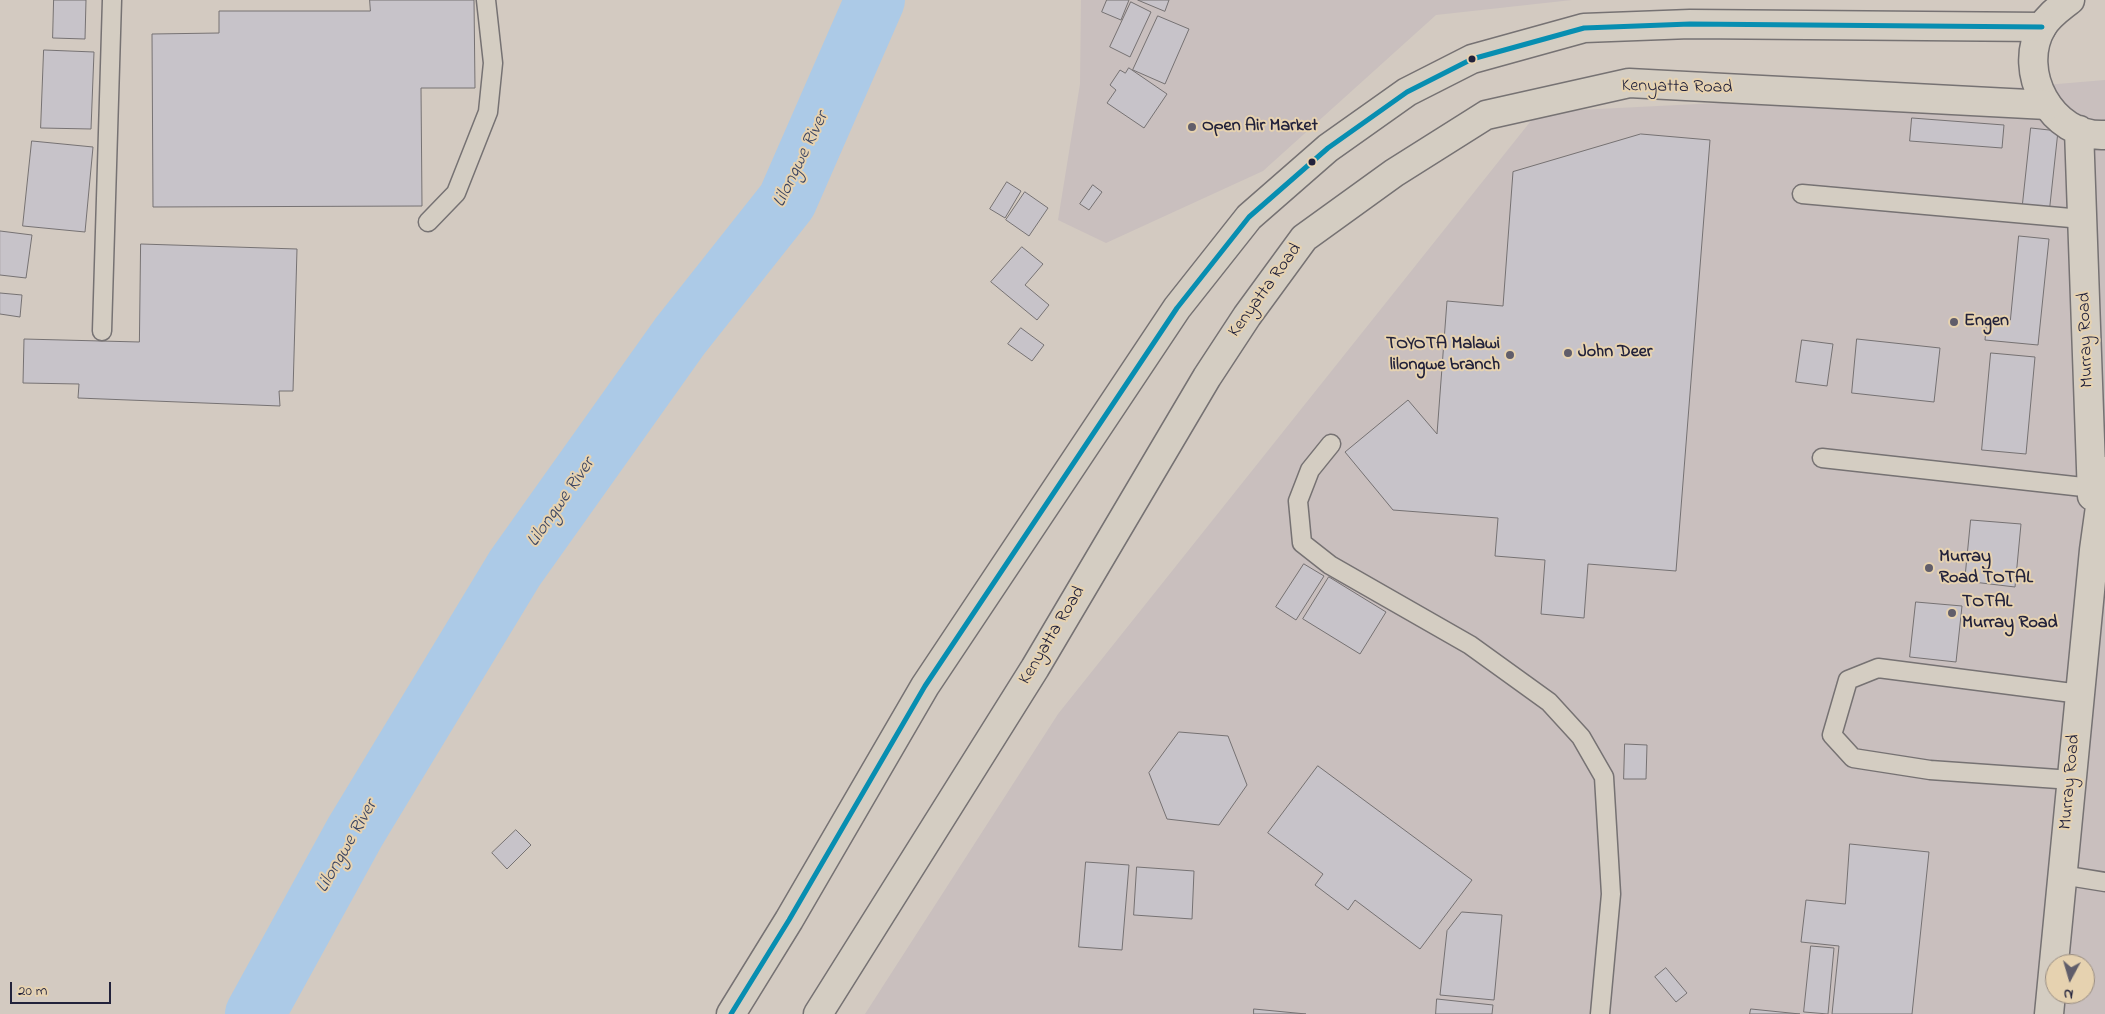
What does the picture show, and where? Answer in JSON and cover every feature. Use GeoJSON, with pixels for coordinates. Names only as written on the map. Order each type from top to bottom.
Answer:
{"type":"FeatureCollection","features":[{"type":"Feature","properties":{"kind":"main road"},"geometry":{"type":"LineString","coordinates":[[2070,0],[2055,11],[2042,27],[2035,46],[2033,67],[2037,87],[2047,105],[2061,120],[2092,132]]}},
{"type":"Feature","properties":{"kind":"main road"},"geometry":{"type":"LineString","coordinates":[[730,1014],[789,920],[925,686],[1177,308],[1249,218],[1328,148],[1407,92],[1472,59],[1584,28],[1690,24],[2042,27]]}},
{"type":"Feature","properties":{"kind":"main road","name":"Kenyatta Road"},"geometry":{"type":"LineString","coordinates":[[818,1014],[1035,668],[1207,377],[1247,316],[1304,238],[1394,173],[1486,115],[1629,83],[2047,105]]}},
{"type":"Feature","properties":{"kind":"main road","name":"Murray Road"},"geometry":{"type":"LineString","coordinates":[[2049,1014],[2094,550],[2098,480],[2082,219],[2092,132]]}},
{"type":"Feature","properties":{"kind":"lane"},"geometry":{"type":"LineString","coordinates":[[102,331],[112,0]]}},
{"type":"Feature","properties":{"kind":"lane"},"geometry":{"type":"LineString","coordinates":[[428,222],[456,193],[488,112],[493,63],[486,0]]}},
{"type":"Feature","properties":{"kind":"lane"},"geometry":{"type":"LineString","coordinates":[[1802,194],[2082,219]]}},
{"type":"Feature","properties":{"kind":"lane"},"geometry":{"type":"LineString","coordinates":[[1331,444],[1310,470],[1298,501],[1302,543],[1330,565],[1470,645],[1549,702],[1581,736],[1604,777],[1611,894],[1600,1014]]}},
{"type":"Feature","properties":{"kind":"lane"},"geometry":{"type":"LineString","coordinates":[[1822,458],[2098,480]]}},
{"type":"Feature","properties":{"kind":"lane"},"geometry":{"type":"LineString","coordinates":[[2072,780],[1930,770],[1854,758],[1832,735],[1848,680],[1878,668],[2080,694]]}},
{"type":"Feature","properties":{"kind":"lane"},"geometry":{"type":"LineString","coordinates":[[2062,875],[2105,882]]}},
{"type":"Feature","properties":{"kind":"shaded area","name":"Open Air Market"},"geometry":{"type":"Polygon","coordinates":[[[1081,0],[1572,0],[1436,15],[1263,171],[1106,243],[1058,220],[1080,84],[1081,0]]]}},
{"type":"Feature","properties":{"kind":"shaded area"},"geometry":{"type":"Polygon","coordinates":[[[2105,80],[2105,1014],[865,1014],[1058,714],[1538,112],[1998,89],[2105,80]]]}},
{"type":"Feature","properties":{"kind":"building"},"geometry":{"type":"Polygon","coordinates":[[[54,0],[86,0],[85,39],[53,38],[54,0]]]}},
{"type":"Feature","properties":{"kind":"building"},"geometry":{"type":"Polygon","coordinates":[[[370,0],[474,0],[475,88],[421,88],[422,206],[153,207],[152,34],[219,33],[219,11],[370,11],[370,0]]]}},
{"type":"Feature","properties":{"kind":"building"},"geometry":{"type":"Polygon","coordinates":[[[1107,0],[1129,0],[1121,20],[1102,12],[1107,0]]]}},
{"type":"Feature","properties":{"kind":"building"},"geometry":{"type":"Polygon","coordinates":[[[1138,0],[1169,0],[1165,11],[1138,0]]]}},
{"type":"Feature","properties":{"kind":"building"},"geometry":{"type":"Polygon","coordinates":[[[1131,2],[1151,12],[1130,57],[1110,47],[1131,2]]]}},
{"type":"Feature","properties":{"kind":"building"},"geometry":{"type":"Polygon","coordinates":[[[1158,16],[1189,29],[1165,84],[1133,70],[1158,16]]]}},
{"type":"Feature","properties":{"kind":"building"},"geometry":{"type":"Polygon","coordinates":[[[44,50],[94,52],[91,129],[41,128],[44,50]]]}},
{"type":"Feature","properties":{"kind":"building"},"geometry":{"type":"Polygon","coordinates":[[[1129,68],[1167,94],[1144,128],[1107,103],[1116,90],[1110,85],[1120,70],[1125,73],[1129,68]]]}},
{"type":"Feature","properties":{"kind":"building"},"geometry":{"type":"Polygon","coordinates":[[[1912,118],[2004,125],[2002,148],[1910,141],[1912,118]]]}},
{"type":"Feature","properties":{"kind":"building"},"geometry":{"type":"Polygon","coordinates":[[[2031,128],[2058,131],[2049,214],[2022,212],[2031,128]]]}},
{"type":"Feature","properties":{"kind":"building","name":"John Deer"},"geometry":{"type":"Polygon","coordinates":[[[1641,134],[1710,140],[1676,571],[1588,564],[1584,618],[1541,614],[1545,560],[1495,556],[1498,518],[1393,510],[1345,452],[1408,400],[1437,434],[1447,301],[1503,306],[1513,172],[1641,134]]]}},
{"type":"Feature","properties":{"kind":"building"},"geometry":{"type":"Polygon","coordinates":[[[32,141],[93,147],[85,232],[23,226],[32,141]]]}},
{"type":"Feature","properties":{"kind":"building"},"geometry":{"type":"Polygon","coordinates":[[[1007,182],[1021,191],[1005,218],[990,209],[1007,182]]]}},
{"type":"Feature","properties":{"kind":"building"},"geometry":{"type":"Polygon","coordinates":[[[1093,185],[1102,192],[1089,210],[1080,204],[1093,185]]]}},
{"type":"Feature","properties":{"kind":"building"},"geometry":{"type":"Polygon","coordinates":[[[1025,192],[1048,208],[1029,236],[1006,220],[1025,192]]]}},
{"type":"Feature","properties":{"kind":"building"},"geometry":{"type":"Polygon","coordinates":[[[0,231],[32,235],[26,278],[0,275],[0,231]]]}},
{"type":"Feature","properties":{"kind":"building"},"geometry":{"type":"Polygon","coordinates":[[[2019,236],[2049,239],[2038,345],[1985,340],[1987,318],[2010,320],[2019,236]]]}},
{"type":"Feature","properties":{"kind":"building"},"geometry":{"type":"Polygon","coordinates":[[[141,244],[297,249],[293,391],[279,391],[280,406],[78,398],[79,384],[23,383],[24,339],[139,342],[141,244]]]}},
{"type":"Feature","properties":{"kind":"building"},"geometry":{"type":"Polygon","coordinates":[[[1022,247],[1043,264],[1025,285],[1049,305],[1037,320],[991,282],[1022,247]]]}},
{"type":"Feature","properties":{"kind":"building"},"geometry":{"type":"Polygon","coordinates":[[[0,293],[22,295],[20,317],[0,314],[0,293]]]}},
{"type":"Feature","properties":{"kind":"building"},"geometry":{"type":"Polygon","coordinates":[[[1021,328],[1044,345],[1032,361],[1008,344],[1021,328]]]}},
{"type":"Feature","properties":{"kind":"building"},"geometry":{"type":"Polygon","coordinates":[[[1857,339],[1940,348],[1934,402],[1852,393],[1857,339]]]}},
{"type":"Feature","properties":{"kind":"building"},"geometry":{"type":"Polygon","coordinates":[[[1802,340],[1833,344],[1827,386],[1796,382],[1802,340]]]}},
{"type":"Feature","properties":{"kind":"building"},"geometry":{"type":"Polygon","coordinates":[[[1991,353],[2035,357],[2026,454],[1982,450],[1991,353]]]}},
{"type":"Feature","properties":{"kind":"building"},"geometry":{"type":"Polygon","coordinates":[[[1971,520],[2021,524],[2015,587],[1965,581],[1971,520]]]}},
{"type":"Feature","properties":{"kind":"building"},"geometry":{"type":"Polygon","coordinates":[[[1304,564],[1324,576],[1296,620],[1276,607],[1304,564]]]}},
{"type":"Feature","properties":{"kind":"building"},"geometry":{"type":"Polygon","coordinates":[[[1329,577],[1386,612],[1360,654],[1303,619],[1329,577]]]}},
{"type":"Feature","properties":{"kind":"building"},"geometry":{"type":"Polygon","coordinates":[[[1916,602],[1962,606],[1956,662],[1910,657],[1916,602]]]}},
{"type":"Feature","properties":{"kind":"building"},"geometry":{"type":"Polygon","coordinates":[[[1179,732],[1228,736],[1247,785],[1219,825],[1167,819],[1149,773],[1179,732]]]}},
{"type":"Feature","properties":{"kind":"building"},"geometry":{"type":"Polygon","coordinates":[[[1625,744],[1647,745],[1646,779],[1624,779],[1625,744]]]}},
{"type":"Feature","properties":{"kind":"building"},"geometry":{"type":"Polygon","coordinates":[[[1318,766],[1472,880],[1420,949],[1355,900],[1348,910],[1315,885],[1323,874],[1268,833],[1318,766]]]}},
{"type":"Feature","properties":{"kind":"building"},"geometry":{"type":"Polygon","coordinates":[[[516,830],[531,845],[507,869],[492,853],[516,830]]]}},
{"type":"Feature","properties":{"kind":"building"},"geometry":{"type":"Polygon","coordinates":[[[1850,844],[1929,852],[1912,1014],[1832,1014],[1839,946],[1801,942],[1806,900],[1845,904],[1850,844]]]}},
{"type":"Feature","properties":{"kind":"building"},"geometry":{"type":"Polygon","coordinates":[[[1086,862],[1129,865],[1122,950],[1079,947],[1086,862]]]}},
{"type":"Feature","properties":{"kind":"building"},"geometry":{"type":"Polygon","coordinates":[[[1137,867],[1194,871],[1192,919],[1134,915],[1137,867]]]}},
{"type":"Feature","properties":{"kind":"building"},"geometry":{"type":"Polygon","coordinates":[[[1462,912],[1502,915],[1494,1000],[1440,995],[1447,931],[1462,912]]]}},
{"type":"Feature","properties":{"kind":"building"},"geometry":{"type":"Polygon","coordinates":[[[1811,946],[1834,948],[1828,1014],[1804,1012],[1811,946]]]}},
{"type":"Feature","properties":{"kind":"building"},"geometry":{"type":"Polygon","coordinates":[[[1666,968],[1687,993],[1676,1002],[1655,977],[1666,968]]]}},
{"type":"Feature","properties":{"kind":"building"},"geometry":{"type":"Polygon","coordinates":[[[1437,999],[1493,1005],[1492,1014],[1436,1014],[1437,999]]]}},
{"type":"Feature","properties":{"kind":"building"},"geometry":{"type":"Polygon","coordinates":[[[1254,1009],[1306,1014],[1254,1014],[1254,1009]]]}},
{"type":"Feature","properties":{"kind":"building"},"geometry":{"type":"Polygon","coordinates":[[[1751,1009],[1800,1014],[1750,1014],[1751,1009]]]}},
{"type":"Feature","properties":{"kind":"waterway","name":"Lilongwe River"},"geometry":{"type":"LineString","coordinates":[[255,1014],[355,832],[515,568],[680,336],[787,201],[875,0]]}},
{"type":"Feature","properties":{"kind":"transit line"},"geometry":{"type":"LineString","coordinates":[[731,1014],[789,920],[925,686],[1177,308],[1249,217],[1328,148],[1407,92],[1472,59],[1584,28],[1690,24],[2042,27]]}},
{"type":"Feature","properties":{"kind":"place","name":"Open Air Market"},"geometry":{"type":"Point","coordinates":[1192,127]}},
{"type":"Feature","properties":{"kind":"place","name":"Engen"},"geometry":{"type":"Point","coordinates":[1954,322]}},
{"type":"Feature","properties":{"kind":"place","name":"John Deer"},"geometry":{"type":"Point","coordinates":[1568,353]}},
{"type":"Feature","properties":{"kind":"place","name":"TOYOTA Malawi lilongwe branch"},"geometry":{"type":"Point","coordinates":[1510,355]}},
{"type":"Feature","properties":{"kind":"place","name":"Murray Road TOTAL"},"geometry":{"type":"Point","coordinates":[1929,568]}},
{"type":"Feature","properties":{"kind":"place","name":"TOTAL Murray Road"},"geometry":{"type":"Point","coordinates":[1952,613]}}]}
